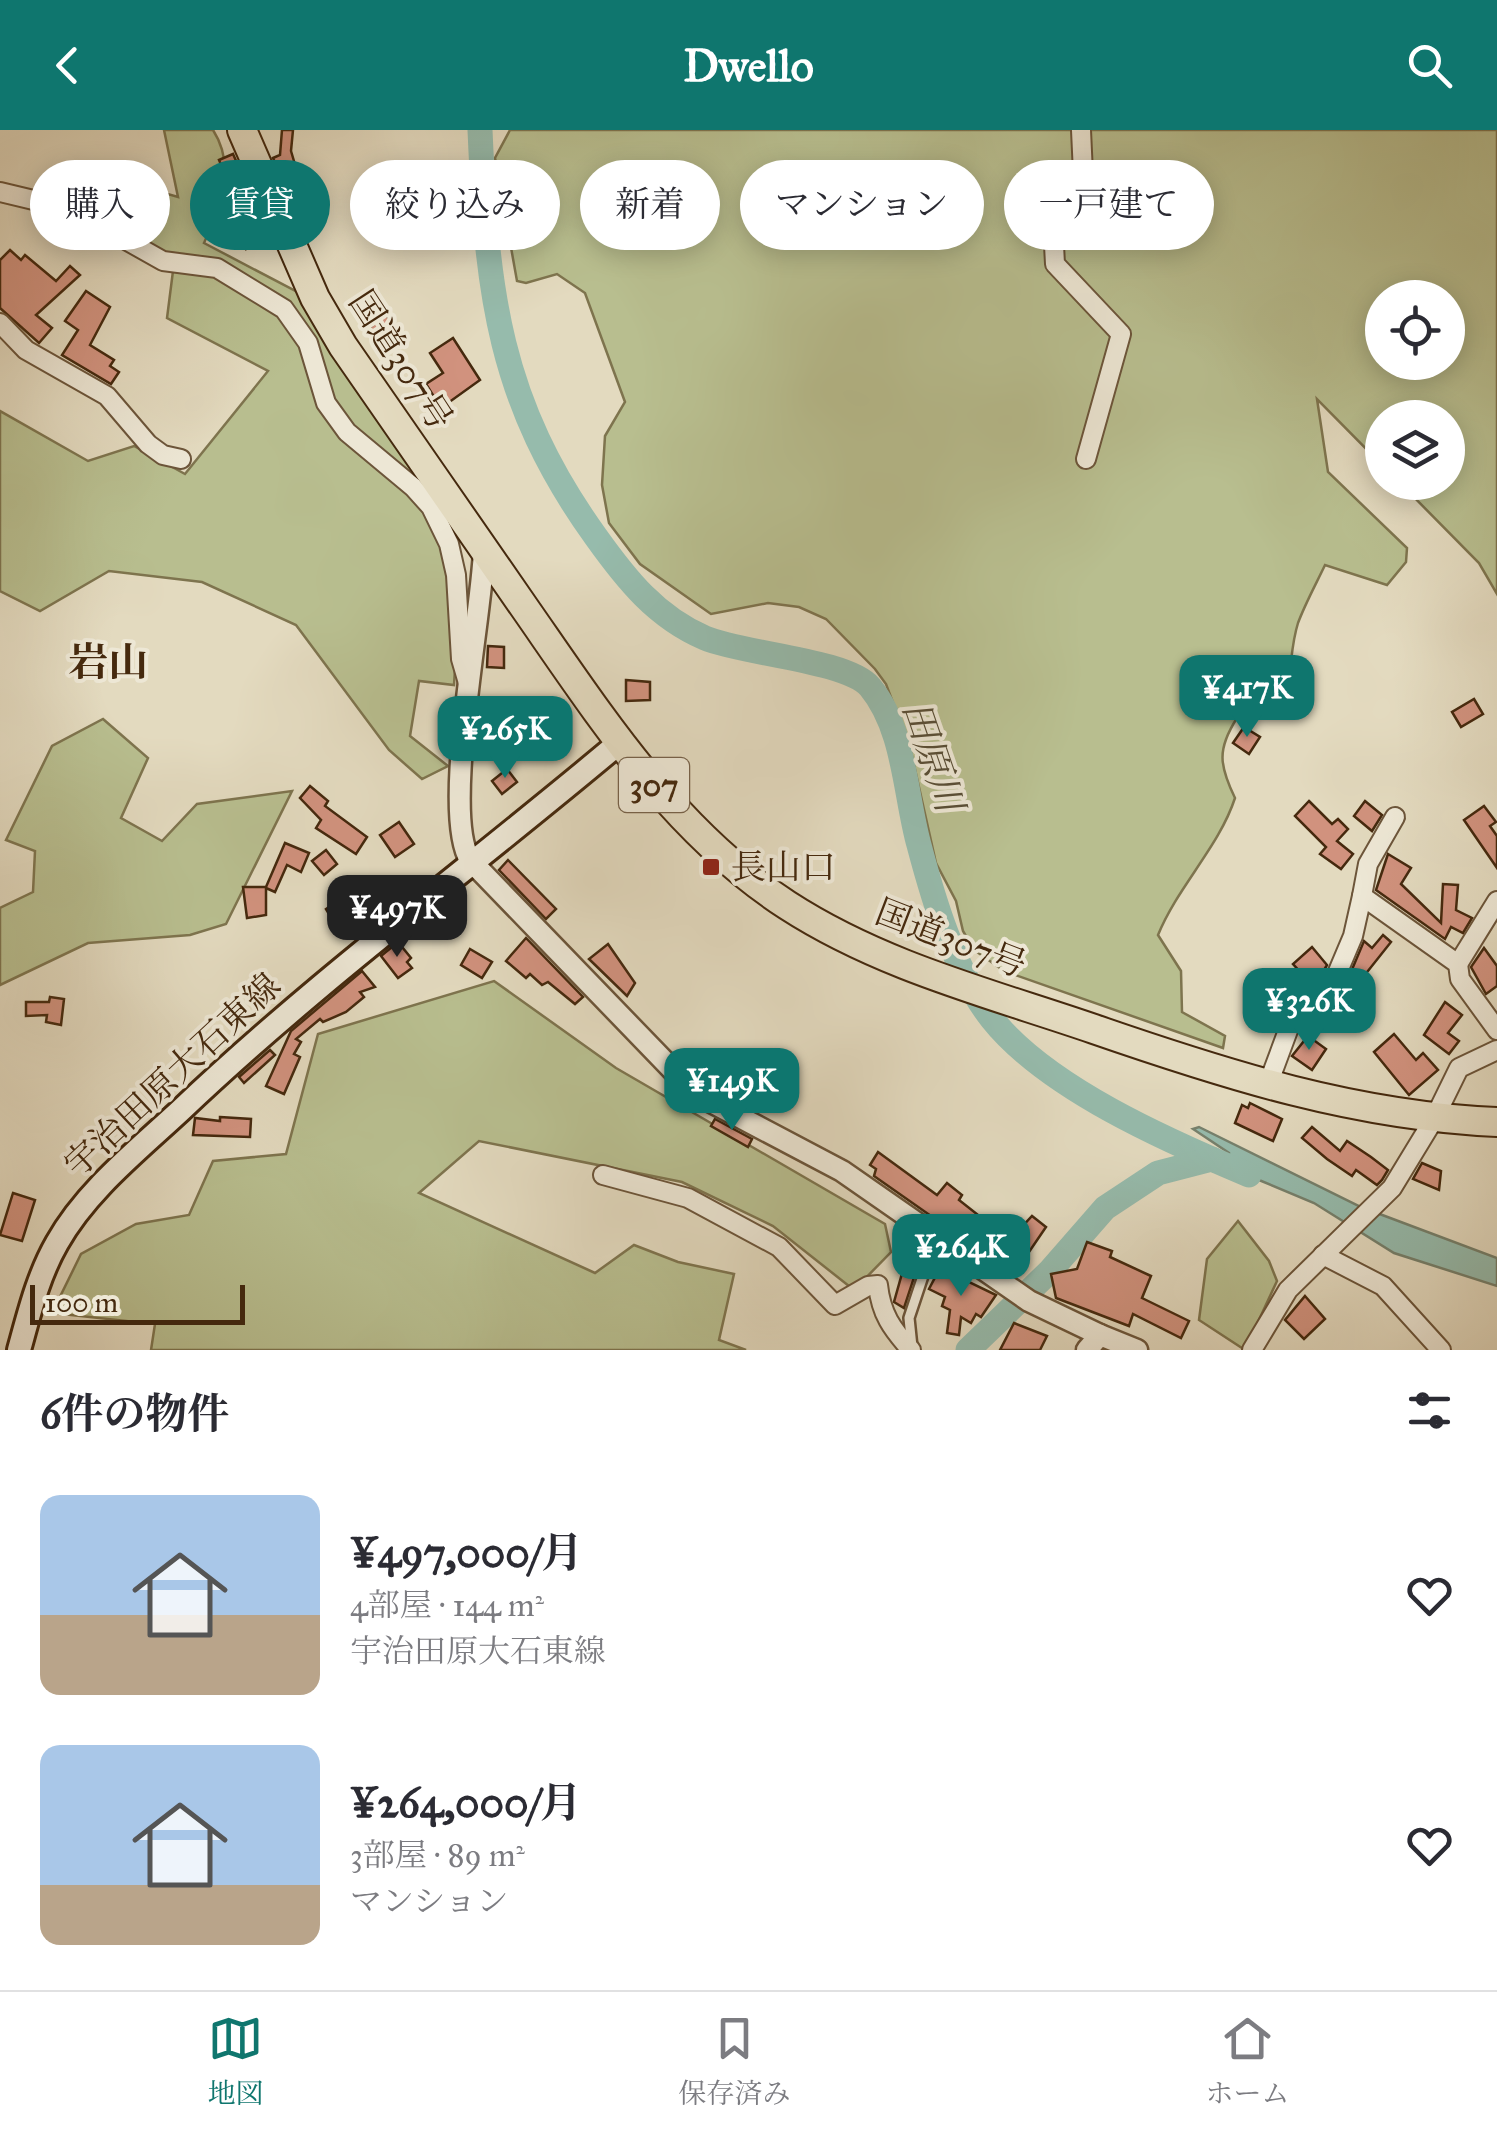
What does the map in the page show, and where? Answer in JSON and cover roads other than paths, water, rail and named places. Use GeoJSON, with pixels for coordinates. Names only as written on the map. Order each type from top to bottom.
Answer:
{"type":"FeatureCollection","features":[{"type":"Feature","properties":{"kind":"highway","name":"国道307号"},"geometry":{"type":"LineString","coordinates":[[242,130],[315,298],[484,550],[619,743],[688,822],[760,886],[846,938],[941,982],[1267,1086],[1434,1119],[1497,1122]]}},
{"type":"Feature","properties":{"kind":"main road","name":"宇治田原大石東線"},"geometry":{"type":"LineString","coordinates":[[19,1350],[34,1294],[57,1242],[88,1200],[252,1042],[470,860],[619,743]]}},
{"type":"Feature","properties":{"kind":"street"},"geometry":{"type":"LineString","coordinates":[[1081,130],[1084,195],[1054,245],[1055,264],[1120,334],[1086,459]]}},
{"type":"Feature","properties":{"kind":"street"},"geometry":{"type":"LineString","coordinates":[[0,192],[71,209],[163,262],[218,268],[284,309],[308,343],[326,403],[347,432],[413,487],[442,532],[456,575],[460,659],[468,684]]}},
{"type":"Feature","properties":{"kind":"street"},"geometry":{"type":"LineString","coordinates":[[0,322],[26,350],[107,396],[148,444],[163,455],[181,458]]}},
{"type":"Feature","properties":{"kind":"street"},"geometry":{"type":"LineString","coordinates":[[484,550],[482,602],[468,684],[460,844],[470,860],[696,1094],[842,1170],[1094,1343],[1137,1350]]}},
{"type":"Feature","properties":{"kind":"street"},"geometry":{"type":"LineString","coordinates":[[1267,1086],[1285,1034],[1324,997],[1352,936],[1368,864],[1394,817]]}},
{"type":"Feature","properties":{"kind":"street"},"geometry":{"type":"LineString","coordinates":[[1362,896],[1458,964]]}},
{"type":"Feature","properties":{"kind":"street"},"geometry":{"type":"LineString","coordinates":[[1497,901],[1458,964],[1460,979],[1497,1030]]}},
{"type":"Feature","properties":{"kind":"street"},"geometry":{"type":"LineString","coordinates":[[1352,936],[1388,917]]}},
{"type":"Feature","properties":{"kind":"street"},"geometry":{"type":"LineString","coordinates":[[1252,1350],[1288,1290],[1379,1202],[1409,1164],[1459,1068],[1497,1050]]}},
{"type":"Feature","properties":{"kind":"street"},"geometry":{"type":"LineString","coordinates":[[602,1174],[688,1198],[778,1247],[835,1305],[868,1286],[878,1286],[880,1306],[890,1327],[912,1350]]}},
{"type":"Feature","properties":{"kind":"street"},"geometry":{"type":"LineString","coordinates":[[1325,1253],[1384,1286],[1442,1350]]}},
{"type":"Feature","properties":{"kind":"lane"},"geometry":{"type":"LineString","coordinates":[[912,1350],[909,1318],[930,1255],[927,1228]]}},
{"type":"Feature","properties":{"kind":"waterway","name":"田原川"},"geometry":{"type":"LineString","coordinates":[[480,130],[494,294],[518,391],[563,487],[607,553],[643,595],[687,629],[722,644],[840,670],[870,687],[882,704],[897,742],[919,845],[947,936],[967,980],[992,1019],[1044,1068],[1076,1090],[1147,1129],[1249,1175]]}},
{"type":"Feature","properties":{"kind":"waterway"},"geometry":{"type":"LineString","coordinates":[[968,1350],[1050,1271],[1105,1208],[1158,1173],[1212,1159]]}},
{"type":"Feature","properties":{"kind":"place","name":"長山口"},"geometry":{"type":"Point","coordinates":[711,867]}},
{"type":"Feature","properties":{"kind":"district","name":"岩山"},"geometry":{"type":"Point","coordinates":[108,662]}}]}
